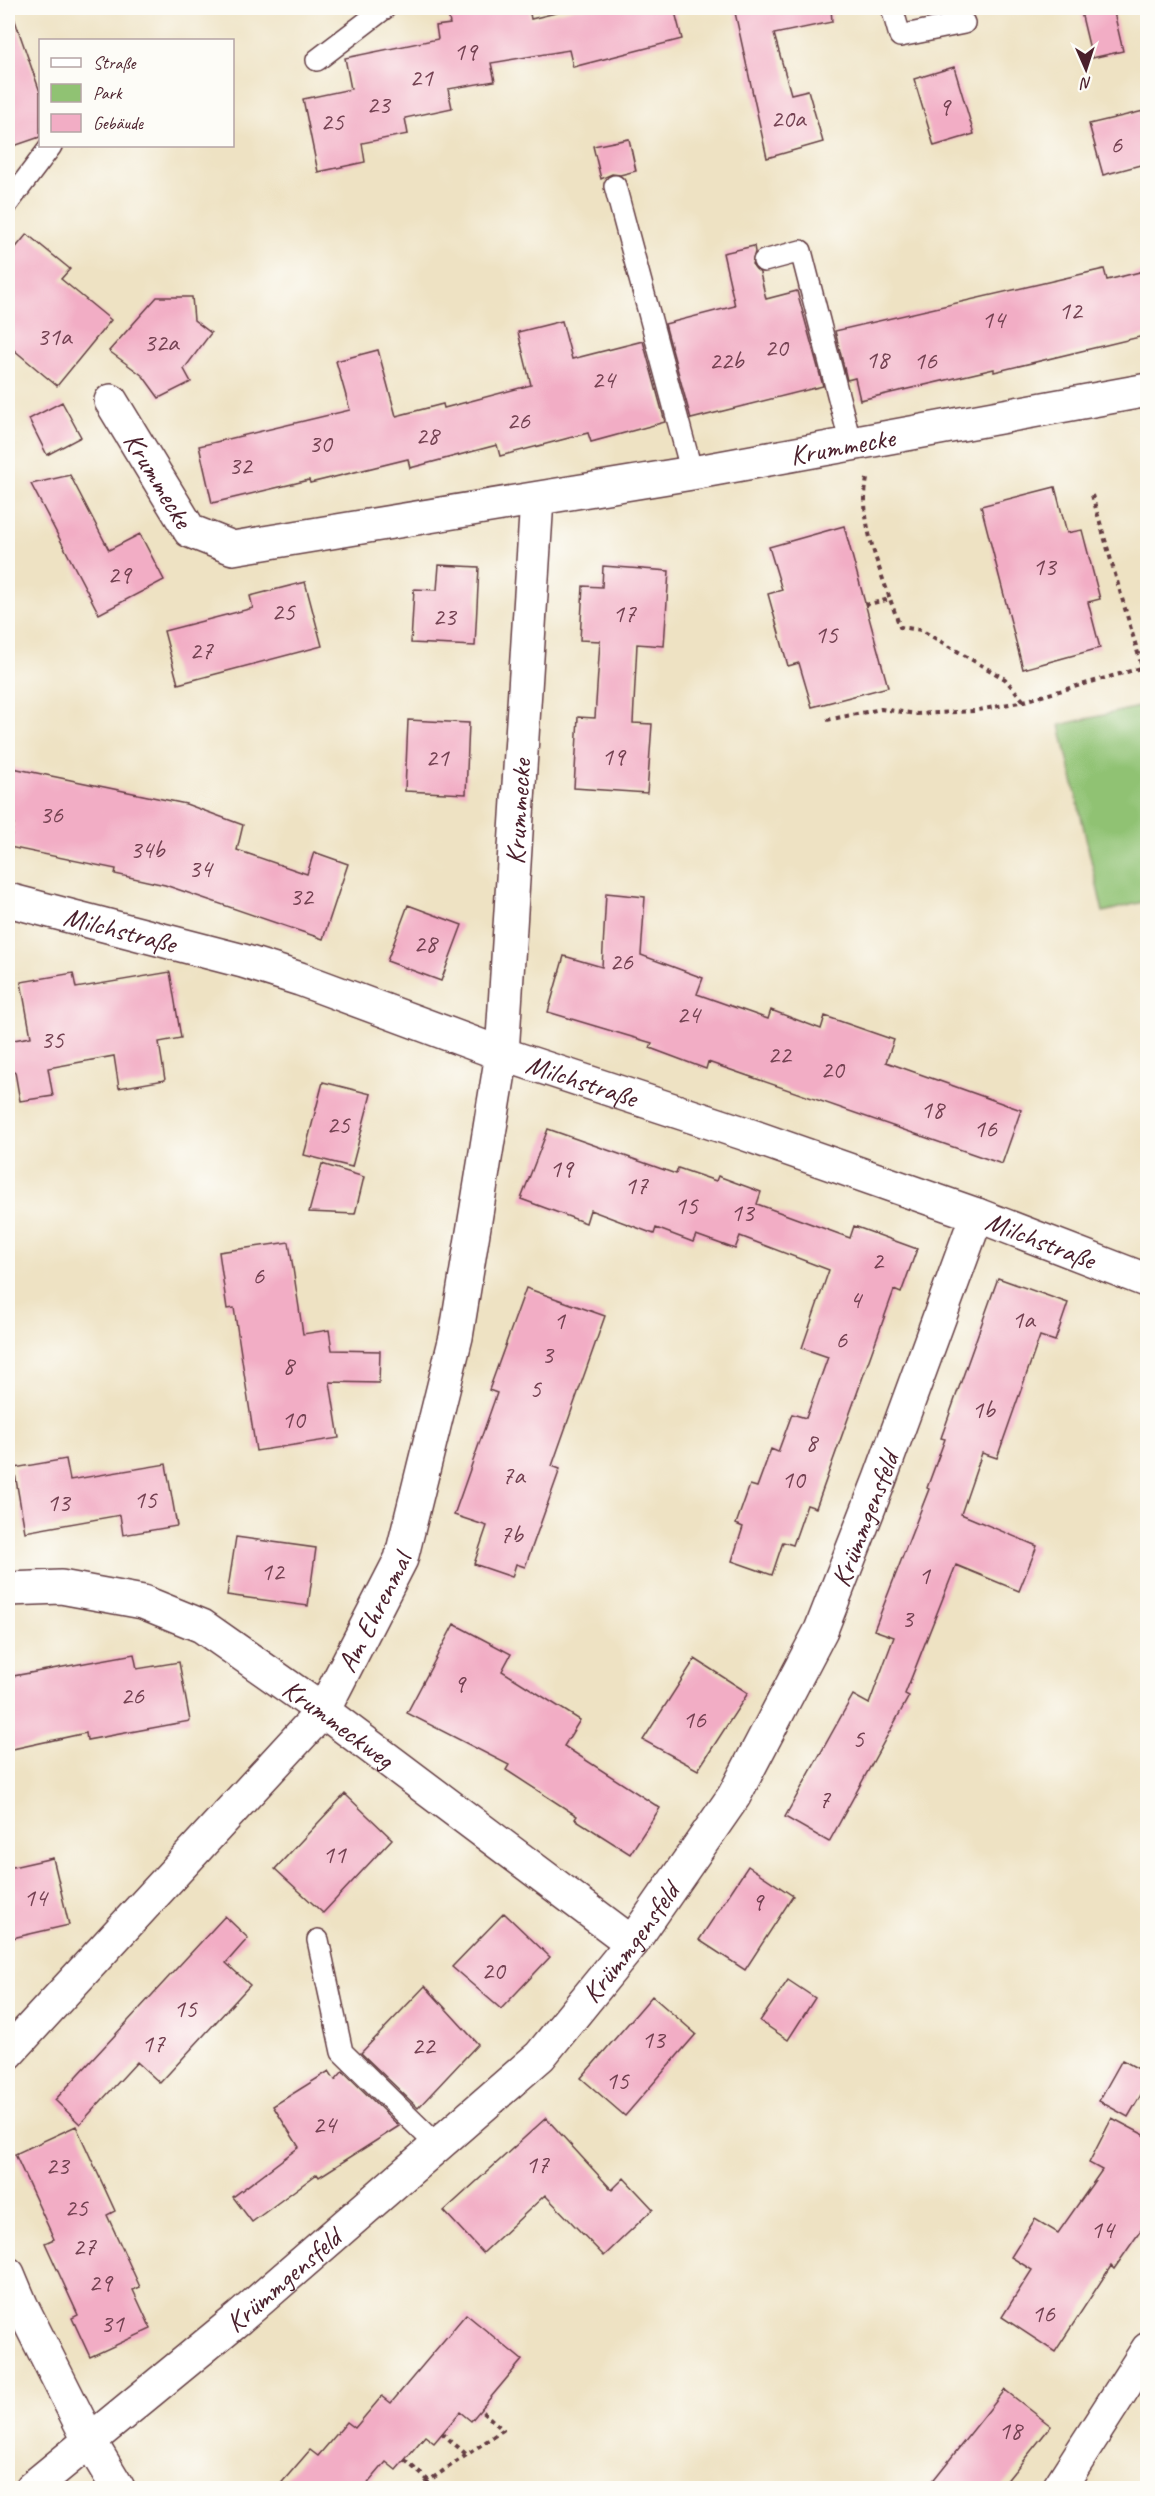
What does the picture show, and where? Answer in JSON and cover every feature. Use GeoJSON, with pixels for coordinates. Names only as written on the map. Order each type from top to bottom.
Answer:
{"type":"FeatureCollection","features":[{"type":"Feature","properties":{"kind":"street","name":"Krummecke"},"geometry":{"type":"LineString","coordinates":[[111,401],[190,531],[233,548],[692,473],[1148,390]]}},
{"type":"Feature","properties":{"kind":"street","name":"Krummecke"},"geometry":{"type":"LineString","coordinates":[[502,1054],[537,499]]}},
{"type":"Feature","properties":{"kind":"street","name":"Milchstraße"},"geometry":{"type":"LineString","coordinates":[[8,900],[243,961],[300,979],[502,1054],[743,1133],[977,1215],[1148,1281]]}},
{"type":"Feature","properties":{"kind":"street","name":"Am Ehrenmal"},"geometry":{"type":"LineString","coordinates":[[8,2053],[323,1711],[400,1559],[456,1336],[502,1054]]}},
{"type":"Feature","properties":{"kind":"street","name":"Krümmgensfeld"},"geometry":{"type":"LineString","coordinates":[[32,2488],[239,2318],[540,2056],[632,1942],[734,1796],[821,1630],[880,1479],[977,1215]]}},
{"type":"Feature","properties":{"kind":"street","name":"Krummeckweg"},"geometry":{"type":"LineString","coordinates":[[8,1589],[61,1587],[143,1602],[202,1626],[323,1711],[632,1942]]}},
{"type":"Feature","properties":{"kind":"street"},"geometry":{"type":"LineString","coordinates":[[8,2274],[21,2305],[89,2440],[118,2488]]}},
{"type":"Feature","properties":{"kind":"street"},"geometry":{"type":"LineString","coordinates":[[1059,2488],[1148,2349]]}},
{"type":"Feature","properties":{"kind":"lane"},"geometry":{"type":"LineString","coordinates":[[317,60],[385,8]]}},
{"type":"Feature","properties":{"kind":"lane"},"geometry":{"type":"LineString","coordinates":[[892,8],[900,36],[964,22]]}},
{"type":"Feature","properties":{"kind":"lane"},"geometry":{"type":"LineString","coordinates":[[8,203],[50,147]]}},
{"type":"Feature","properties":{"kind":"lane"},"geometry":{"type":"LineString","coordinates":[[615,186],[692,473]]}},
{"type":"Feature","properties":{"kind":"lane"},"geometry":{"type":"LineString","coordinates":[[764,261],[801,251],[863,442]]}},
{"type":"Feature","properties":{"kind":"lane"},"geometry":{"type":"LineString","coordinates":[[318,1940],[342,2052],[438,2146]]}},
{"type":"Feature","properties":{"kind":"path"},"geometry":{"type":"LineString","coordinates":[[863,442],[864,501],[870,538],[900,627],[921,630],[1005,679],[1024,701]]}},
{"type":"Feature","properties":{"kind":"path"},"geometry":{"type":"LineString","coordinates":[[1092,495],[1142,667]]}},
{"type":"Feature","properties":{"kind":"path"},"geometry":{"type":"LineString","coordinates":[[866,604],[890,599]]}},
{"type":"Feature","properties":{"kind":"path"},"geometry":{"type":"LineString","coordinates":[[827,720],[881,709],[917,714],[974,711],[1024,701],[1148,666]]}},
{"type":"Feature","properties":{"kind":"path"},"geometry":{"type":"LineString","coordinates":[[418,2488],[503,2430],[481,2410]]}},
{"type":"Feature","properties":{"kind":"path"},"geometry":{"type":"LineString","coordinates":[[442,2433],[466,2455]]}},
{"type":"Feature","properties":{"kind":"path"},"geometry":{"type":"LineString","coordinates":[[405,2460],[429,2481]]}},
{"type":"Feature","properties":{"kind":"green space"},"geometry":{"type":"Polygon","coordinates":[[[1147,705],[1147,901],[1103,912],[1060,725],[1147,705]]]}},
{"type":"Feature","properties":{"kind":"building"},"geometry":{"type":"Polygon","coordinates":[[[447,8],[529,8],[531,19],[576,8],[674,8],[682,39],[573,67],[569,50],[491,63],[495,81],[448,89],[452,108],[405,118],[408,134],[362,143],[365,162],[318,172],[303,99],[351,89],[345,58],[438,39],[436,26],[450,24],[447,8]]]}},
{"type":"Feature","properties":{"kind":"building"},"geometry":{"type":"Polygon","coordinates":[[[734,8],[831,8],[832,22],[774,34],[791,94],[808,90],[823,142],[767,158],[734,8]]]}},
{"type":"Feature","properties":{"kind":"building"},"geometry":{"type":"Polygon","coordinates":[[[1080,8],[1113,8],[1123,51],[1092,58],[1080,8]]]}},
{"type":"Feature","properties":{"kind":"building"},"geometry":{"type":"Polygon","coordinates":[[[12,12],[39,89],[39,137],[8,148],[8,13],[12,12]]]}},
{"type":"Feature","properties":{"kind":"building"},"geometry":{"type":"Polygon","coordinates":[[[954,67],[974,134],[934,146],[914,79],[954,67]]]}},
{"type":"Feature","properties":{"kind":"building"},"geometry":{"type":"Polygon","coordinates":[[[1148,110],[1148,163],[1103,175],[1089,124],[1148,110]]]}},
{"type":"Feature","properties":{"kind":"building"},"geometry":{"type":"Polygon","coordinates":[[[629,139],[636,171],[620,175],[612,174],[601,179],[593,146],[629,139]]]}},
{"type":"Feature","properties":{"kind":"building"},"geometry":{"type":"Polygon","coordinates":[[[27,234],[70,269],[61,279],[111,320],[57,386],[8,345],[8,257],[27,234]]]}},
{"type":"Feature","properties":{"kind":"building"},"geometry":{"type":"Polygon","coordinates":[[[754,246],[752,264],[760,273],[766,299],[797,291],[823,386],[691,419],[665,324],[735,306],[723,253],[754,246]]]}},
{"type":"Feature","properties":{"kind":"building"},"geometry":{"type":"Polygon","coordinates":[[[1104,269],[1107,280],[1148,270],[1148,335],[994,372],[994,369],[860,400],[855,378],[847,380],[835,331],[1104,269]]]}},
{"type":"Feature","properties":{"kind":"building"},"geometry":{"type":"Polygon","coordinates":[[[157,297],[192,297],[194,320],[211,333],[184,369],[191,382],[159,398],[143,376],[109,351],[157,297]]]}},
{"type":"Feature","properties":{"kind":"building"},"geometry":{"type":"Polygon","coordinates":[[[562,321],[572,359],[643,341],[665,422],[591,442],[588,433],[500,456],[497,445],[410,468],[408,459],[310,483],[309,480],[212,503],[199,446],[350,410],[336,361],[378,350],[396,416],[443,404],[444,408],[531,385],[518,332],[562,321]]]}},
{"type":"Feature","properties":{"kind":"building"},"geometry":{"type":"Polygon","coordinates":[[[62,402],[81,437],[47,455],[29,419],[62,402]]]}},
{"type":"Feature","properties":{"kind":"building"},"geometry":{"type":"Polygon","coordinates":[[[70,475],[109,550],[140,534],[164,580],[99,614],[31,484],[70,475]]]}},
{"type":"Feature","properties":{"kind":"building"},"geometry":{"type":"Polygon","coordinates":[[[1055,487],[1067,533],[1082,530],[1100,599],[1088,602],[1100,648],[1023,669],[981,506],[1055,487]]]}},
{"type":"Feature","properties":{"kind":"building"},"geometry":{"type":"Polygon","coordinates":[[[844,526],[888,687],[812,707],[799,663],[788,666],[768,594],[782,590],[769,547],[844,526]]]}},
{"type":"Feature","properties":{"kind":"building"},"geometry":{"type":"Polygon","coordinates":[[[439,565],[479,567],[475,646],[411,643],[414,589],[437,590],[439,565]]]}},
{"type":"Feature","properties":{"kind":"building"},"geometry":{"type":"Polygon","coordinates":[[[603,566],[669,571],[664,646],[637,644],[633,723],[652,724],[647,793],[574,788],[578,717],[595,718],[600,641],[580,640],[583,586],[602,587],[603,566]]]}},
{"type":"Feature","properties":{"kind":"building"},"geometry":{"type":"Polygon","coordinates":[[[305,582],[322,646],[178,684],[164,631],[253,608],[250,596],[305,582]]]}},
{"type":"Feature","properties":{"kind":"building"},"geometry":{"type":"Polygon","coordinates":[[[408,720],[469,723],[466,794],[405,791],[408,720]]]}},
{"type":"Feature","properties":{"kind":"building"},"geometry":{"type":"Polygon","coordinates":[[[8,767],[186,804],[243,825],[237,850],[307,874],[314,852],[348,864],[323,939],[165,885],[115,874],[116,869],[9,847],[14,822],[8,821],[8,767]]]}},
{"type":"Feature","properties":{"kind":"building"},"geometry":{"type":"Polygon","coordinates":[[[606,893],[645,897],[641,955],[703,978],[697,994],[768,1019],[771,1010],[821,1029],[825,1016],[894,1040],[886,1062],[1021,1110],[1002,1164],[708,1062],[706,1069],[650,1048],[652,1043],[548,1012],[564,956],[602,967],[606,893]]]}},
{"type":"Feature","properties":{"kind":"building"},"geometry":{"type":"Polygon","coordinates":[[[408,905],[462,925],[441,981],[387,961],[408,905]]]}},
{"type":"Feature","properties":{"kind":"building"},"geometry":{"type":"Polygon","coordinates":[[[170,972],[181,1038],[159,1042],[165,1080],[119,1088],[114,1056],[48,1068],[53,1096],[20,1101],[15,1072],[8,1073],[8,1041],[31,1037],[21,982],[73,973],[76,988],[170,972]]]}},
{"type":"Feature","properties":{"kind":"building"},"geometry":{"type":"Polygon","coordinates":[[[323,1082],[371,1094],[352,1167],[304,1155],[323,1082]]]}},
{"type":"Feature","properties":{"kind":"building"},"geometry":{"type":"Polygon","coordinates":[[[548,1129],[676,1174],[678,1168],[716,1181],[718,1176],[761,1192],[757,1204],[850,1238],[854,1226],[917,1249],[901,1293],[894,1290],[816,1508],[807,1505],[793,1545],[783,1542],[772,1575],[732,1561],[743,1527],[736,1524],[750,1485],[757,1487],[771,1449],[778,1452],[792,1414],[806,1418],[828,1357],[802,1348],[829,1270],[740,1236],[735,1249],[696,1235],[693,1242],[656,1228],[654,1234],[590,1210],[586,1223],[521,1199],[548,1129]]]}},
{"type":"Feature","properties":{"kind":"building"},"geometry":{"type":"Polygon","coordinates":[[[322,1164],[364,1177],[355,1214],[309,1212],[322,1164]]]}},
{"type":"Feature","properties":{"kind":"building"},"geometry":{"type":"Polygon","coordinates":[[[289,1242],[303,1334],[329,1330],[332,1350],[380,1351],[379,1383],[330,1382],[339,1438],[256,1451],[234,1308],[227,1309],[219,1252],[289,1242]]]}},
{"type":"Feature","properties":{"kind":"building"},"geometry":{"type":"Polygon","coordinates":[[[998,1278],[1068,1303],[1055,1341],[1040,1336],[997,1458],[982,1453],[961,1514],[1037,1546],[1019,1591],[956,1565],[905,1694],[909,1696],[829,1842],[785,1817],[853,1695],[869,1704],[894,1637],[874,1630],[929,1489],[927,1488],[945,1439],[941,1438],[998,1278]]]}},
{"type":"Feature","properties":{"kind":"building"},"geometry":{"type":"Polygon","coordinates":[[[526,1288],[605,1316],[552,1466],[560,1469],[525,1567],[516,1564],[512,1577],[474,1564],[487,1526],[454,1515],[497,1393],[489,1390],[526,1288]]]}},
{"type":"Feature","properties":{"kind":"building"},"geometry":{"type":"Polygon","coordinates":[[[66,1459],[70,1480],[166,1464],[177,1526],[123,1535],[120,1515],[25,1532],[14,1468],[66,1459]]]}},
{"type":"Feature","properties":{"kind":"building"},"geometry":{"type":"Polygon","coordinates":[[[236,1537],[316,1548],[308,1606],[227,1595],[236,1537]]]}},
{"type":"Feature","properties":{"kind":"building"},"geometry":{"type":"Polygon","coordinates":[[[454,1624],[511,1654],[502,1671],[580,1720],[564,1746],[660,1808],[630,1854],[575,1819],[577,1816],[506,1770],[509,1765],[407,1713],[454,1624]]]}},
{"type":"Feature","properties":{"kind":"building"},"geometry":{"type":"Polygon","coordinates":[[[134,1654],[137,1669],[179,1662],[190,1721],[87,1740],[86,1733],[8,1750],[8,1677],[134,1654]]]}},
{"type":"Feature","properties":{"kind":"building"},"geometry":{"type":"Polygon","coordinates":[[[695,1659],[748,1693],[698,1770],[643,1740],[695,1659]]]}},
{"type":"Feature","properties":{"kind":"building"},"geometry":{"type":"Polygon","coordinates":[[[345,1794],[392,1839],[323,1913],[275,1869],[345,1794]]]}},
{"type":"Feature","properties":{"kind":"building"},"geometry":{"type":"Polygon","coordinates":[[[53,1858],[69,1925],[8,1939],[8,1868],[53,1858]]]}},
{"type":"Feature","properties":{"kind":"building"},"geometry":{"type":"Polygon","coordinates":[[[748,1866],[793,1896],[745,1970],[699,1940],[748,1866]]]}},
{"type":"Feature","properties":{"kind":"building"},"geometry":{"type":"Polygon","coordinates":[[[504,1913],[550,1957],[501,2009],[452,1967],[504,1913]]]}},
{"type":"Feature","properties":{"kind":"building"},"geometry":{"type":"Polygon","coordinates":[[[225,1916],[248,1938],[226,1963],[250,1985],[160,2083],[137,2062],[80,2124],[55,2100],[225,1916]]]}},
{"type":"Feature","properties":{"kind":"building"},"geometry":{"type":"Polygon","coordinates":[[[788,1980],[815,1998],[788,2040],[760,2021],[788,1980]]]}},
{"type":"Feature","properties":{"kind":"building"},"geometry":{"type":"Polygon","coordinates":[[[425,1986],[478,2044],[418,2108],[361,2053],[425,1986]]]}},
{"type":"Feature","properties":{"kind":"building"},"geometry":{"type":"Polygon","coordinates":[[[652,1996],[696,2034],[625,2116],[581,2078],[652,1996]]]}},
{"type":"Feature","properties":{"kind":"building"},"geometry":{"type":"Polygon","coordinates":[[[1122,2060],[1148,2074],[1148,2083],[1128,2117],[1099,2101],[1122,2060]]]}},
{"type":"Feature","properties":{"kind":"building"},"geometry":{"type":"Polygon","coordinates":[[[329,2071],[335,2080],[343,2071],[399,2126],[319,2177],[317,2174],[252,2222],[233,2197],[299,2147],[273,2106],[329,2071]]]}},
{"type":"Feature","properties":{"kind":"building"},"geometry":{"type":"Polygon","coordinates":[[[546,2118],[612,2190],[624,2178],[653,2209],[604,2256],[545,2195],[483,2253],[444,2211],[546,2118]]]}},
{"type":"Feature","properties":{"kind":"building"},"geometry":{"type":"Polygon","coordinates":[[[1112,2118],[1148,2137],[1148,2220],[1114,2269],[1111,2266],[1055,2352],[1002,2317],[1032,2270],[1011,2257],[1035,2219],[1058,2233],[1102,2170],[1089,2163],[1112,2118]]]}},
{"type":"Feature","properties":{"kind":"building"},"geometry":{"type":"Polygon","coordinates":[[[76,2126],[115,2211],[107,2215],[140,2287],[133,2290],[151,2329],[90,2357],[72,2318],[78,2315],[45,2243],[54,2239],[15,2154],[76,2126]]]}},
{"type":"Feature","properties":{"kind":"building"},"geometry":{"type":"Polygon","coordinates":[[[466,2314],[522,2360],[471,2421],[460,2412],[434,2443],[425,2436],[396,2470],[386,2462],[364,2488],[277,2488],[310,2450],[318,2456],[347,2422],[355,2428],[382,2396],[391,2403],[466,2314]]]}},
{"type":"Feature","properties":{"kind":"building"},"geometry":{"type":"Polygon","coordinates":[[[1005,2390],[1051,2426],[1001,2488],[927,2488],[1005,2390]]]}}]}
